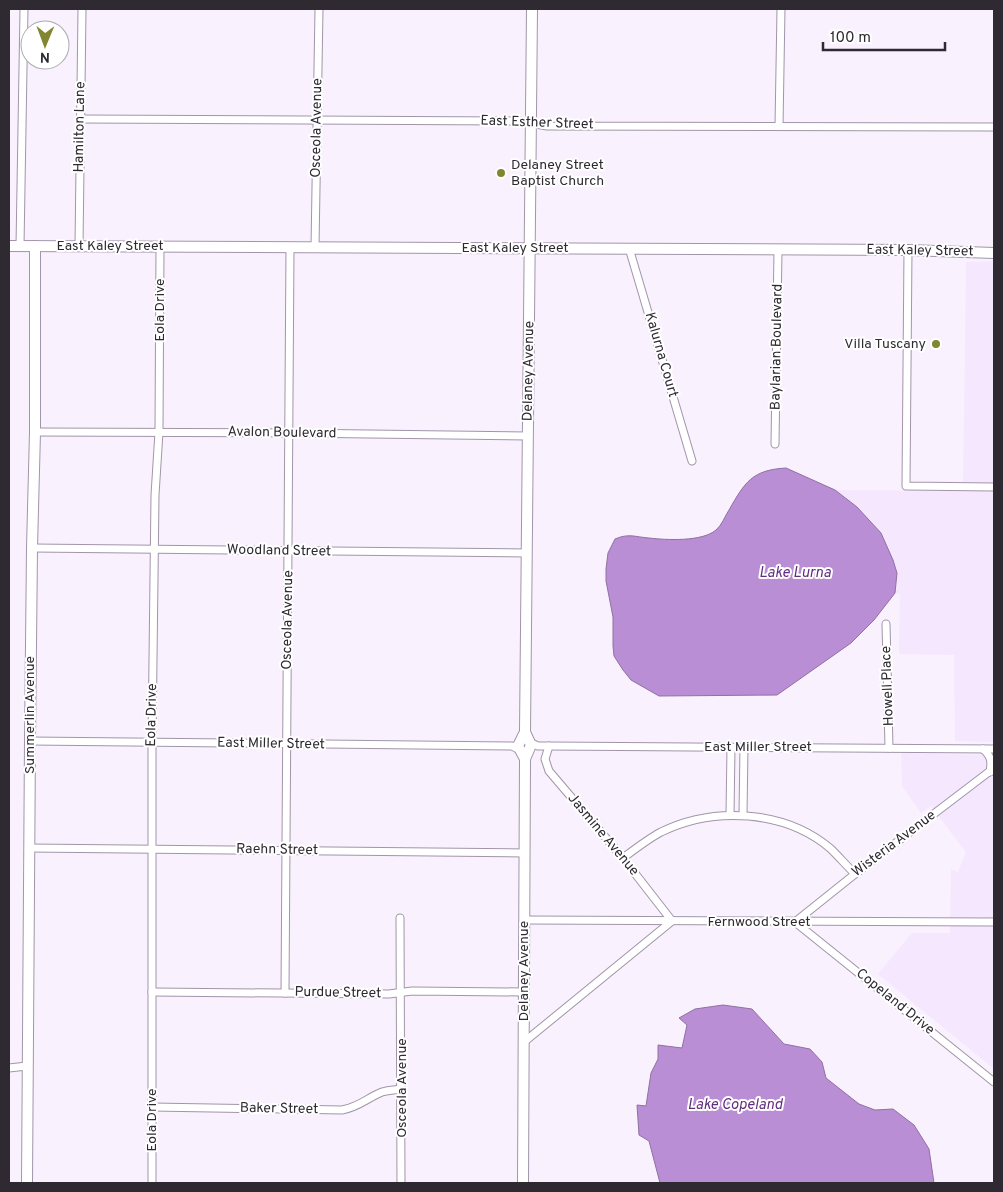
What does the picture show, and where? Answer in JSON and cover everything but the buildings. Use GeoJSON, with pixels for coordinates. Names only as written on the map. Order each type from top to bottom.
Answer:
{"type":"FeatureCollection","features":[{"type":"Feature","properties":{"kind":"street"},"geometry":{"type":"LineString","coordinates":[[9,246],[20,246],[24,9]]}},
{"type":"Feature","properties":{"kind":"street","name":"Hamilton Lane"},"geometry":{"type":"LineString","coordinates":[[79,246],[82,9]]}},
{"type":"Feature","properties":{"kind":"street","name":"Osceola Avenue"},"geometry":{"type":"LineString","coordinates":[[316,247],[319,9]]}},
{"type":"Feature","properties":{"kind":"street","name":"Delaney Avenue"},"geometry":{"type":"LineString","coordinates":[[523,1183],[524,853],[532,9]]}},
{"type":"Feature","properties":{"kind":"street"},"geometry":{"type":"LineString","coordinates":[[779,126],[781,9]]}},
{"type":"Feature","properties":{"kind":"street","name":"East Esther Street"},"geometry":{"type":"LineString","coordinates":[[80,119],[519,121],[547,126],[994,127]]}},
{"type":"Feature","properties":{"kind":"street","name":"East Kaley Street"},"geometry":{"type":"LineString","coordinates":[[20,246],[908,250],[994,253]]}},
{"type":"Feature","properties":{"kind":"street","name":"Summerlin Avenue"},"geometry":{"type":"LineString","coordinates":[[27,1183],[32,548],[35,432],[35,246]]}},
{"type":"Feature","properties":{"kind":"street","name":"Eola Drive"},"geometry":{"type":"LineString","coordinates":[[152,1183],[151,850],[154,550],[159,432],[160,247]]}},
{"type":"Feature","properties":{"kind":"street","name":"Osceola Avenue"},"geometry":{"type":"LineString","coordinates":[[285,993],[290,247]]}},
{"type":"Feature","properties":{"kind":"street","name":"Kalurna Court"},"geometry":{"type":"LineString","coordinates":[[629,248],[692,462]]}},
{"type":"Feature","properties":{"kind":"street","name":"Baylarian Boulevard"},"geometry":{"type":"LineString","coordinates":[[775,444],[778,250]]}},
{"type":"Feature","properties":{"kind":"street"},"geometry":{"type":"LineString","coordinates":[[908,250],[906,486],[994,487]]}},
{"type":"Feature","properties":{"kind":"street","name":"Avalon Boulevard"},"geometry":{"type":"LineString","coordinates":[[35,432],[289,432],[528,436]]}},
{"type":"Feature","properties":{"kind":"street","name":"Woodland Street"},"geometry":{"type":"LineString","coordinates":[[32,548],[527,553]]}},
{"type":"Feature","properties":{"kind":"street","name":"Howell Place"},"geometry":{"type":"LineString","coordinates":[[886,624],[889,748]]}},
{"type":"Feature","properties":{"kind":"street","name":"East Miller Street"},"geometry":{"type":"LineString","coordinates":[[30,741],[980,749]]}},
{"type":"Feature","properties":{"kind":"street","name":"Jasmine Avenue"},"geometry":{"type":"LineString","coordinates":[[550,746],[545,759],[549,771],[623,858],[672,921]]}},
{"type":"Feature","properties":{"kind":"street"},"geometry":{"type":"LineString","coordinates":[[730,816],[731,747]]}},
{"type":"Feature","properties":{"kind":"street"},"geometry":{"type":"LineString","coordinates":[[743,816],[744,747]]}},
{"type":"Feature","properties":{"kind":"street"},"geometry":{"type":"LineString","coordinates":[[980,749],[994,749]]}},
{"type":"Feature","properties":{"kind":"street"},"geometry":{"type":"LineString","coordinates":[[980,749],[990,757],[992,770]]}},
{"type":"Feature","properties":{"kind":"street","name":"Wisteria Avenue"},"geometry":{"type":"LineString","coordinates":[[795,922],[854,874],[992,770]]}},
{"type":"Feature","properties":{"kind":"street"},"geometry":{"type":"LineString","coordinates":[[623,858],[661,832],[688,822],[743,816],[770,820],[798,829],[831,850],[854,874]]}},
{"type":"Feature","properties":{"kind":"street","name":"Raehn Street"},"geometry":{"type":"LineString","coordinates":[[29,848],[524,853]]}},
{"type":"Feature","properties":{"kind":"street","name":"Osceola Avenue"},"geometry":{"type":"LineString","coordinates":[[400,918],[401,1183]]}},
{"type":"Feature","properties":{"kind":"street","name":"Fernwood Street"},"geometry":{"type":"LineString","coordinates":[[524,920],[994,922]]}},
{"type":"Feature","properties":{"kind":"street"},"geometry":{"type":"LineString","coordinates":[[524,1042],[672,921]]}},
{"type":"Feature","properties":{"kind":"street","name":"Copeland Drive"},"geometry":{"type":"LineString","coordinates":[[795,922],[994,1082]]}},
{"type":"Feature","properties":{"kind":"street","name":"Purdue Street"},"geometry":{"type":"LineString","coordinates":[[152,992],[389,994],[412,991],[523,992]]}},
{"type":"Feature","properties":{"kind":"street"},"geometry":{"type":"LineString","coordinates":[[9,1068],[28,1066]]}},
{"type":"Feature","properties":{"kind":"street","name":"Baker Street"},"geometry":{"type":"LineString","coordinates":[[152,1107],[342,1110],[360,1105],[380,1093],[402,1089]]}},
{"type":"Feature","properties":{"kind":"shaded area"},"geometry":{"type":"Polygon","coordinates":[[[994,261],[994,742],[955,741],[954,655],[899,654],[900,594],[895,593],[897,573],[888,546],[857,507],[835,490],[963,491],[966,262],[994,261]]]}},
{"type":"Feature","properties":{"kind":"shaded area"},"geometry":{"type":"Polygon","coordinates":[[[901,753],[994,755],[994,1069],[878,974],[912,933],[950,933],[951,869],[958,872],[966,852],[931,806],[921,813],[902,786],[901,753]]]}},
{"type":"Feature","properties":{"kind":"water","name":"Lake Lurna"},"geometry":{"type":"Polygon","coordinates":[[[786,468],[835,490],[857,507],[881,533],[897,573],[895,593],[874,620],[851,643],[777,695],[659,696],[631,680],[614,656],[613,617],[606,581],[606,569],[608,553],[615,539],[628,536],[684,539],[710,534],[720,526],[740,492],[751,479],[765,471],[786,468]]]}},
{"type":"Feature","properties":{"kind":"water","name":"Lake Copeland"},"geometry":{"type":"Polygon","coordinates":[[[723,1005],[752,1009],[784,1044],[810,1049],[822,1062],[826,1078],[859,1104],[875,1110],[893,1109],[914,1125],[929,1149],[934,1183],[660,1183],[649,1141],[639,1135],[637,1105],[646,1106],[651,1073],[658,1059],[658,1045],[682,1048],[687,1025],[679,1018],[695,1009],[723,1005]]]}},
{"type":"Feature","properties":{"kind":"place","name":"Delaney Street Baptist Church"},"geometry":{"type":"Point","coordinates":[501,173]}},
{"type":"Feature","properties":{"kind":"place","name":"Villa Tuscany"},"geometry":{"type":"Point","coordinates":[936,344]}}]}
